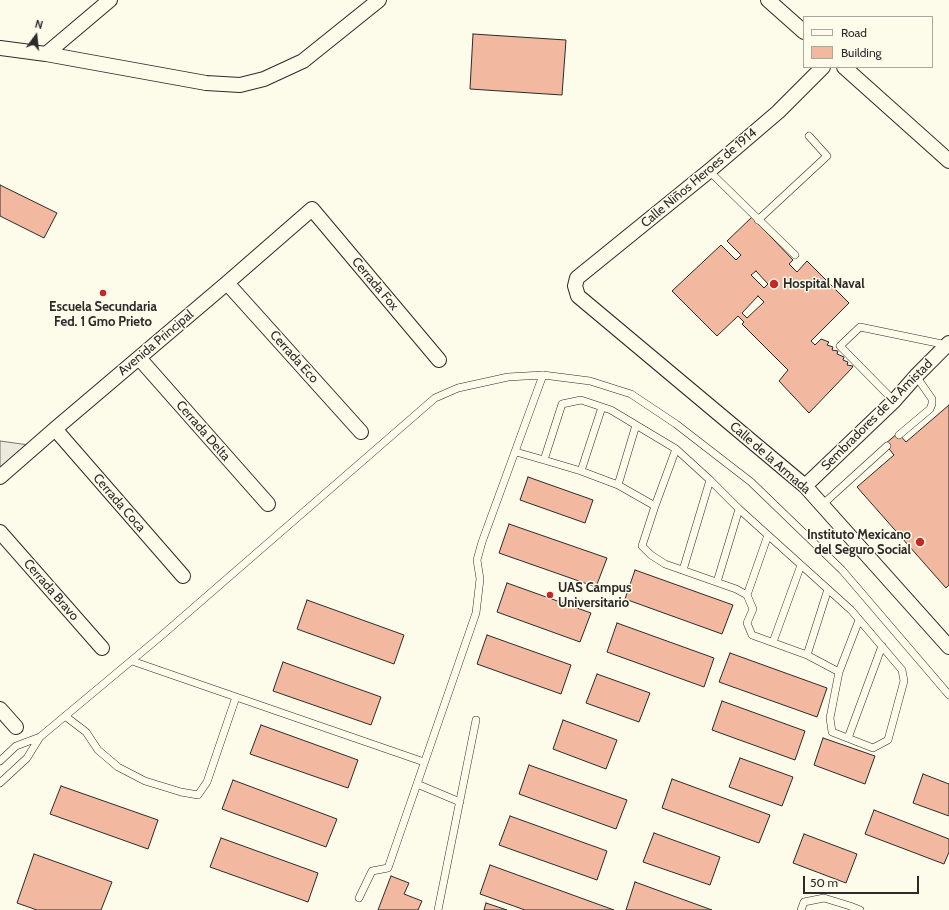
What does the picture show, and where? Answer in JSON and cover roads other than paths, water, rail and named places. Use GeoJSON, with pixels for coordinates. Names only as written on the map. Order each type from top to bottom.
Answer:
{"type":"FeatureCollection","features":[{"type":"Feature","properties":{"kind":"street"},"geometry":{"type":"LineString","coordinates":[[46,54],[110,0]]}},
{"type":"Feature","properties":{"kind":"street"},"geometry":{"type":"LineString","coordinates":[[0,48],[46,54],[206,84],[240,86],[264,80],[303,62],[379,0]]}},
{"type":"Feature","properties":{"kind":"street"},"geometry":{"type":"LineString","coordinates":[[768,0],[803,31]]}},
{"type":"Feature","properties":{"kind":"street","name":"Calle Niños Heroes de 1914"},"geometry":{"type":"LineString","coordinates":[[575,286],[577,278],[709,171],[778,112],[823,68]]}},
{"type":"Feature","properties":{"kind":"street"},"geometry":{"type":"LineString","coordinates":[[845,68],[949,161]]}},
{"type":"Feature","properties":{"kind":"street","name":"Avenida Principal"},"geometry":{"type":"LineString","coordinates":[[0,477],[312,209]]}},
{"type":"Feature","properties":{"kind":"street","name":"Cerrada Fox"},"geometry":{"type":"LineString","coordinates":[[312,209],[439,360]]}},
{"type":"Feature","properties":{"kind":"street","name":"Cerrada Eco"},"geometry":{"type":"LineString","coordinates":[[227,283],[361,432]]}},
{"type":"Feature","properties":{"kind":"street","name":"Calle de la Armada"},"geometry":{"type":"LineString","coordinates":[[575,286],[578,296],[806,486],[949,647]]}},
{"type":"Feature","properties":{"kind":"street","name":"Sembradores de la Amistad"},"geometry":{"type":"LineString","coordinates":[[806,486],[894,401],[916,376],[948,344]]}},
{"type":"Feature","properties":{"kind":"street","name":"Cerrada Delta"},"geometry":{"type":"LineString","coordinates":[[139,358],[268,504]]}},
{"type":"Feature","properties":{"kind":"street","name":"Cerrada Coca"},"geometry":{"type":"LineString","coordinates":[[55,429],[183,576]]}},
{"type":"Feature","properties":{"kind":"street","name":"Cerrada Bravo"},"geometry":{"type":"LineString","coordinates":[[0,532],[102,648]]}},
{"type":"Feature","properties":{"kind":"street"},"geometry":{"type":"LineString","coordinates":[[0,709],[16,727]]}},
{"type":"Feature","properties":{"kind":"lane"},"geometry":{"type":"LineString","coordinates":[[758,220],[827,156],[809,136]]}},
{"type":"Feature","properties":{"kind":"lane"},"geometry":{"type":"LineString","coordinates":[[709,171],[795,255]]}},
{"type":"Feature","properties":{"kind":"lane"},"geometry":{"type":"LineString","coordinates":[[894,401],[840,346],[860,327],[948,344]]}},
{"type":"Feature","properties":{"kind":"lane"},"geometry":{"type":"LineString","coordinates":[[359,898],[372,871],[388,868],[476,613],[480,579],[478,560],[482,542],[544,375]]}},
{"type":"Feature","properties":{"kind":"lane"},"geometry":{"type":"LineString","coordinates":[[0,783],[27,758],[40,737],[167,631],[435,398],[458,388],[508,377],[544,375],[590,380],[632,394],[676,424],[751,482],[842,570],[949,694]]}},
{"type":"Feature","properties":{"kind":"lane"},"geometry":{"type":"LineString","coordinates":[[899,435],[930,409],[932,404],[932,399],[916,376]]}},
{"type":"Feature","properties":{"kind":"lane"},"geometry":{"type":"LineString","coordinates":[[544,460],[562,404],[581,400],[611,410],[676,449],[739,509],[851,610],[902,670],[904,681],[888,740],[873,748],[832,732],[830,718],[839,672],[859,620]]}},
{"type":"Feature","properties":{"kind":"lane"},"geometry":{"type":"LineString","coordinates":[[581,471],[602,407]]}},
{"type":"Feature","properties":{"kind":"lane"},"geometry":{"type":"LineString","coordinates":[[618,485],[636,425]]}},
{"type":"Feature","properties":{"kind":"lane"},"geometry":{"type":"LineString","coordinates":[[822,504],[887,446]]}},
{"type":"Feature","properties":{"kind":"lane"},"geometry":{"type":"LineString","coordinates":[[676,449],[642,546],[666,564],[736,588],[747,596],[753,609],[747,623],[752,635],[807,655],[839,672]]}},
{"type":"Feature","properties":{"kind":"lane"},"geometry":{"type":"LineString","coordinates":[[516,452],[581,471],[618,485],[655,506]]}},
{"type":"Feature","properties":{"kind":"lane"},"geometry":{"type":"LineString","coordinates":[[683,570],[710,480]]}},
{"type":"Feature","properties":{"kind":"lane"},"geometry":{"type":"LineString","coordinates":[[717,582],[739,509]]}},
{"type":"Feature","properties":{"kind":"lane"},"geometry":{"type":"LineString","coordinates":[[747,596],[768,535]]}},
{"type":"Feature","properties":{"kind":"lane"},"geometry":{"type":"LineString","coordinates":[[773,642],[802,565]]}},
{"type":"Feature","properties":{"kind":"lane"},"geometry":{"type":"LineString","coordinates":[[807,655],[828,589]]}},
{"type":"Feature","properties":{"kind":"lane"},"geometry":{"type":"LineString","coordinates":[[848,738],[882,646]]}},
{"type":"Feature","properties":{"kind":"lane"},"geometry":{"type":"LineString","coordinates":[[132,661],[424,762]]}},
{"type":"Feature","properties":{"kind":"lane"},"geometry":{"type":"LineString","coordinates":[[65,716],[86,732],[98,750],[118,767],[146,781],[181,792],[198,795],[207,782],[236,697]]}},
{"type":"Feature","properties":{"kind":"lane"},"geometry":{"type":"LineString","coordinates":[[438,910],[476,720]]}},
{"type":"Feature","properties":{"kind":"lane"},"geometry":{"type":"LineString","coordinates":[[0,760],[16,746],[40,737]]}},
{"type":"Feature","properties":{"kind":"lane"},"geometry":{"type":"LineString","coordinates":[[416,784],[460,802]]}},
{"type":"Feature","properties":{"kind":"lane"},"geometry":{"type":"LineString","coordinates":[[802,910],[804,902],[824,898],[860,910]]}},
{"type":"Feature","properties":{"kind":"place","name":"Hospital Naval"},"geometry":{"type":"Point","coordinates":[774,284]}},
{"type":"Feature","properties":{"kind":"place","name":"Escuela Secundaria Fed. 1 Gmo Prieto"},"geometry":{"type":"Point","coordinates":[103,293]}},
{"type":"Feature","properties":{"kind":"place","name":"Instituto Mexicano del Seguro Social"},"geometry":{"type":"Point","coordinates":[920,542]}},
{"type":"Feature","properties":{"kind":"place","name":"UAS Campus Universitario"},"geometry":{"type":"Point","coordinates":[550,595]}}]}
